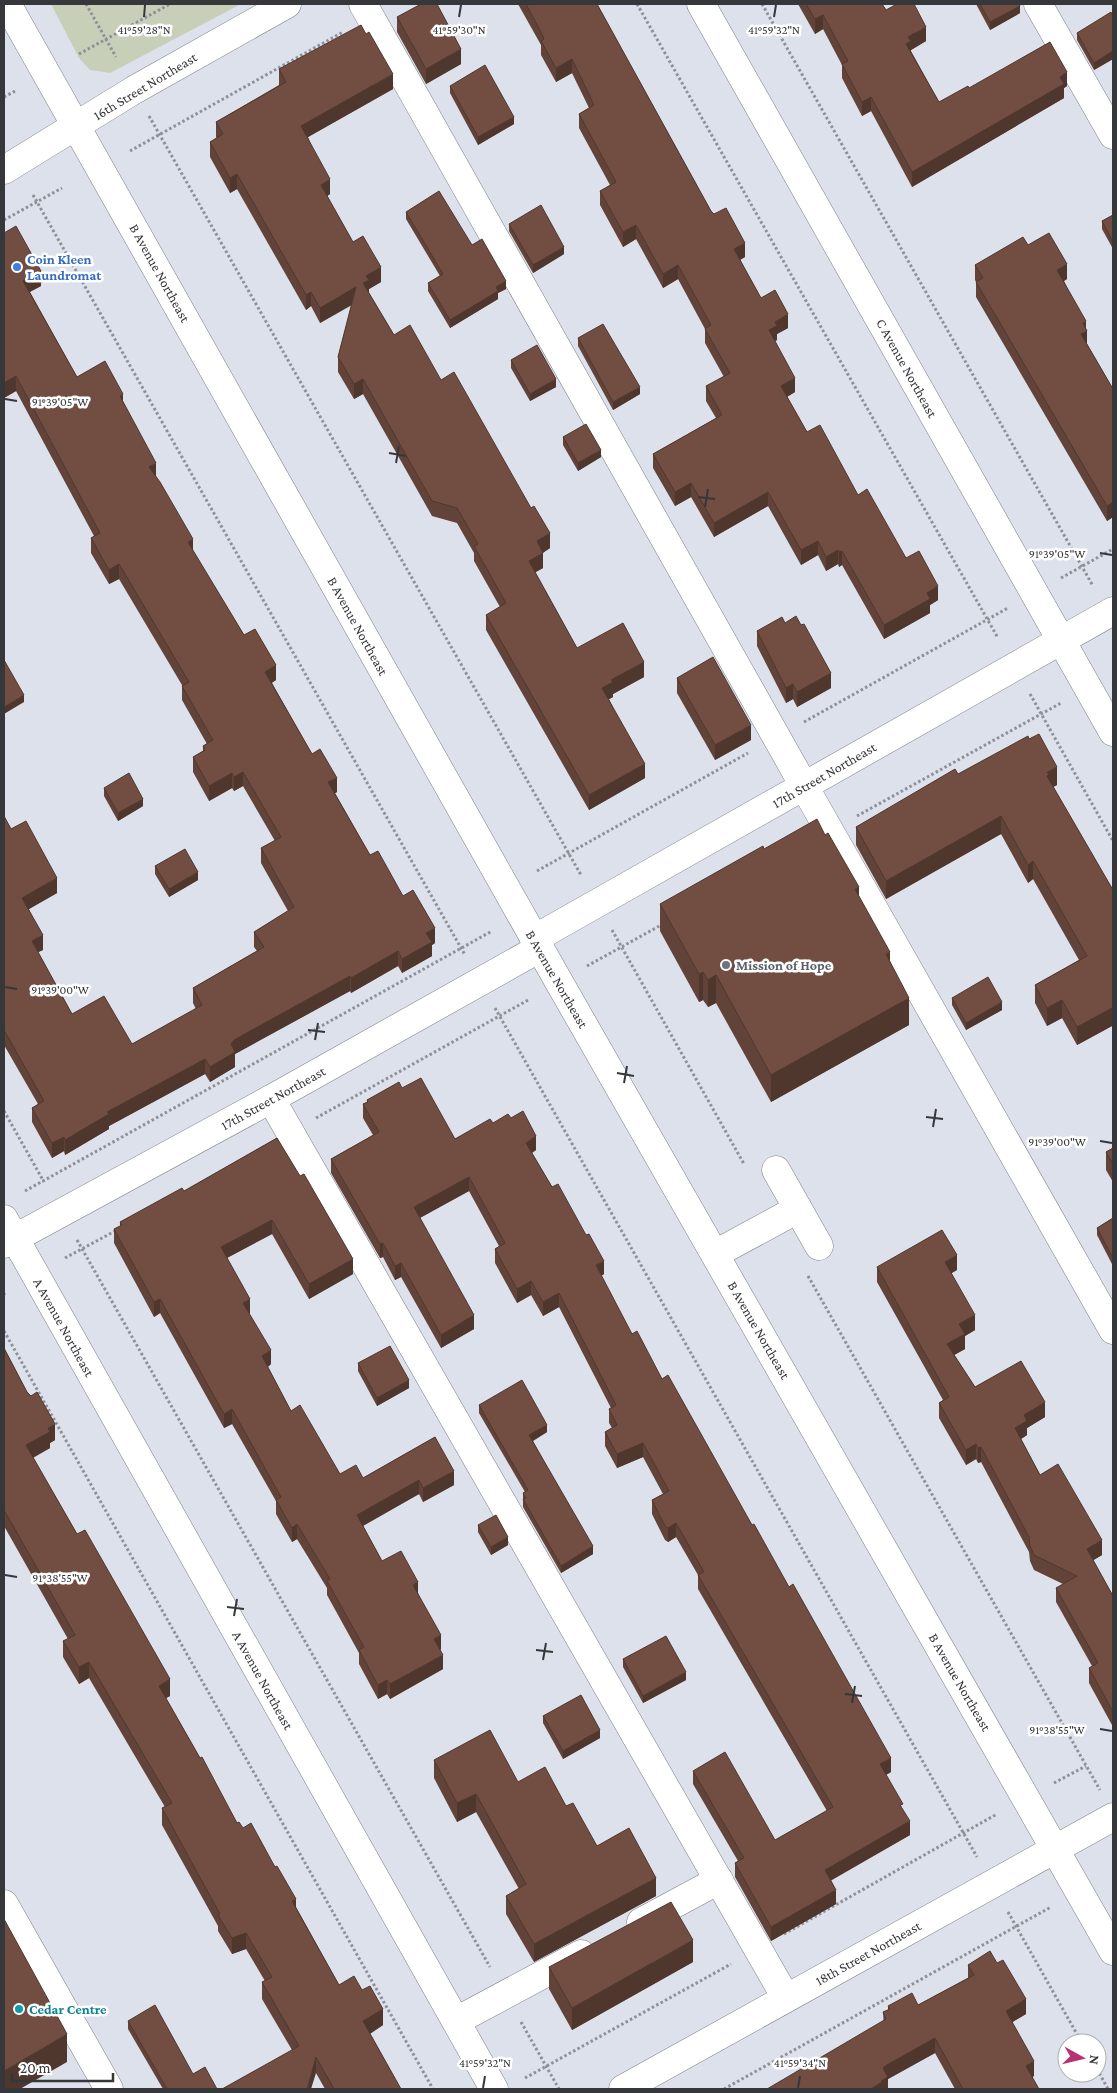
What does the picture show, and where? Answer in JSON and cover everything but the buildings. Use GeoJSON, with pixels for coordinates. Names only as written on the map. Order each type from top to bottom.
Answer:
{"type":"FeatureCollection","features":[{"type":"Feature","properties":{"kind":"street","name":"B Avenue Northeast"},"geometry":{"type":"LineString","coordinates":[[7,4],[537,944],[1113,1951]]}},
{"type":"Feature","properties":{"kind":"street","name":"16th Street Northeast"},"geometry":{"type":"LineString","coordinates":[[4,170],[77,127],[134,90],[287,4]]}},
{"type":"Feature","properties":{"kind":"street","name":"C Avenue Northeast"},"geometry":{"type":"LineString","coordinates":[[701,4],[1113,732]]}},
{"type":"Feature","properties":{"kind":"street"},"geometry":{"type":"LineString","coordinates":[[1038,4],[1113,135]]}},
{"type":"Feature","properties":{"kind":"street"},"geometry":{"type":"LineString","coordinates":[[367,10],[1113,1330]]}},
{"type":"Feature","properties":{"kind":"street","name":"17th Street Northeast"},"geometry":{"type":"LineString","coordinates":[[7,1233],[271,1099],[804,786],[1113,611]]}},
{"type":"Feature","properties":{"kind":"street"},"geometry":{"type":"LineString","coordinates":[[271,1099],[786,1998]]}},
{"type":"Feature","properties":{"kind":"street"},"geometry":{"type":"LineString","coordinates":[[776,1170],[819,1246]]}},
{"type":"Feature","properties":{"kind":"street"},"geometry":{"type":"LineString","coordinates":[[715,1254],[798,1209]]}},
{"type":"Feature","properties":{"kind":"street","name":"A Avenue Northeast"},"geometry":{"type":"LineString","coordinates":[[7,1233],[494,2089]]}},
{"type":"Feature","properties":{"kind":"street","name":"18th Street Northeast"},"geometry":{"type":"LineString","coordinates":[[623,2089],[1113,1817]]}},
{"type":"Feature","properties":{"kind":"street"},"geometry":{"type":"LineString","coordinates":[[456,2021],[719,1880]]}},
{"type":"Feature","properties":{"kind":"street"},"geometry":{"type":"LineString","coordinates":[[4,1904],[109,2089]]}},
{"type":"Feature","properties":{"kind":"path"},"geometry":{"type":"LineString","coordinates":[[86,4],[116,57]]}},
{"type":"Feature","properties":{"kind":"path"},"geometry":{"type":"LineString","coordinates":[[79,54],[170,4]]}},
{"type":"Feature","properties":{"kind":"path"},"geometry":{"type":"LineString","coordinates":[[637,4],[998,638]]}},
{"type":"Feature","properties":{"kind":"path"},"geometry":{"type":"LineString","coordinates":[[762,4],[1094,586]]}},
{"type":"Feature","properties":{"kind":"path"},"geometry":{"type":"LineString","coordinates":[[130,151],[367,10]]}},
{"type":"Feature","properties":{"kind":"path"},"geometry":{"type":"LineString","coordinates":[[4,97],[17,90]]}},
{"type":"Feature","properties":{"kind":"path"},"geometry":{"type":"LineString","coordinates":[[149,116],[581,875]]}},
{"type":"Feature","properties":{"kind":"path"},"geometry":{"type":"LineString","coordinates":[[4,220],[62,188]]}},
{"type":"Feature","properties":{"kind":"path"},"geometry":{"type":"LineString","coordinates":[[34,195],[461,948]]}},
{"type":"Feature","properties":{"kind":"path"},"geometry":{"type":"LineString","coordinates":[[1055,582],[1113,549]]}},
{"type":"Feature","properties":{"kind":"path"},"geometry":{"type":"LineString","coordinates":[[1030,693],[1113,841]]}},
{"type":"Feature","properties":{"kind":"path"},"geometry":{"type":"LineString","coordinates":[[610,928],[747,1169]]}},
{"type":"Feature","properties":{"kind":"path"},"geometry":{"type":"LineString","coordinates":[[24,1191],[492,931]]}},
{"type":"Feature","properties":{"kind":"path"},"geometry":{"type":"LineString","coordinates":[[492,1003],[979,1860]]}},
{"type":"Feature","properties":{"kind":"path"},"geometry":{"type":"LineString","coordinates":[[4,1111],[44,1181]]}},
{"type":"Feature","properties":{"kind":"path"},"geometry":{"type":"LineString","coordinates":[[75,1237],[559,2089]]}},
{"type":"Feature","properties":{"kind":"path"},"geometry":{"type":"LineString","coordinates":[[806,1272],[1101,1792]]}},
{"type":"Feature","properties":{"kind":"path"},"geometry":{"type":"LineString","coordinates":[[4,1331],[433,2089]]}},
{"type":"Feature","properties":{"kind":"path"},"geometry":{"type":"LineString","coordinates":[[1054,1784],[1086,1766]]}},
{"type":"Feature","properties":{"kind":"path"},"geometry":{"type":"LineString","coordinates":[[724,2089],[1056,1904]]}},
{"type":"Feature","properties":{"kind":"path"},"geometry":{"type":"LineString","coordinates":[[1007,1910],[1076,2033]]}},
{"type":"Feature","properties":{"kind":"green space"},"geometry":{"type":"Polygon","coordinates":[[[51,4],[241,4],[110,73],[90,70],[79,58],[51,4]]]}},
{"type":"Feature","properties":{"kind":"place","name":"Coin Kleen Laundromat"},"geometry":{"type":"Point","coordinates":[17,267]}},
{"type":"Feature","properties":{"kind":"place","name":"Mission of Hope"},"geometry":{"type":"Point","coordinates":[726,965]}},
{"type":"Feature","properties":{"kind":"place","name":"Cedar Centre"},"geometry":{"type":"Point","coordinates":[19,2009]}}]}
